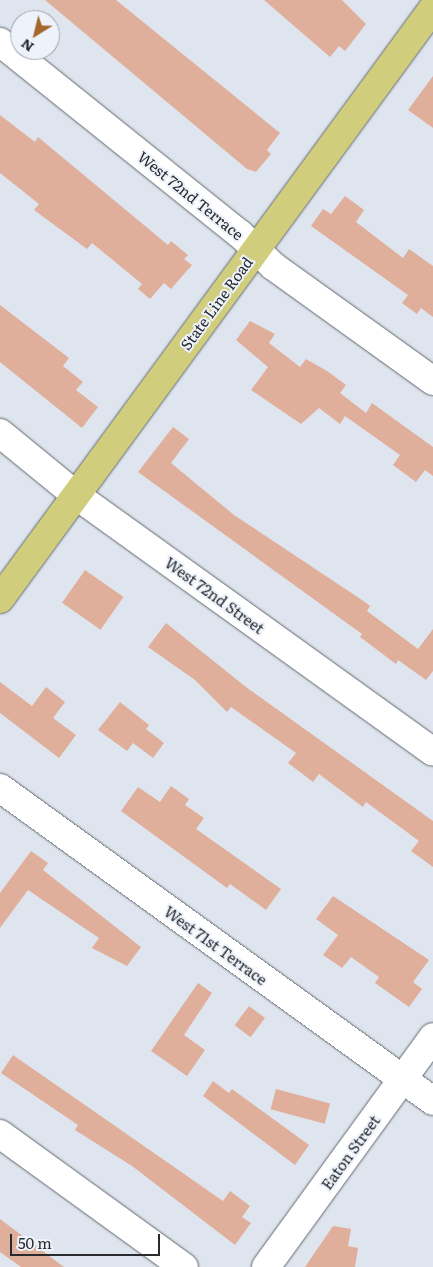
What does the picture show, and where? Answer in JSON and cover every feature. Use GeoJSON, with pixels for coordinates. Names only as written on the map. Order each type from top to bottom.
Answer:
{"type":"FeatureCollection","features":[{"type":"Feature","properties":{"kind":"main road","name":"State Line Road"},"geometry":{"type":"LineString","coordinates":[[0,599],[77,496],[430,7]]}},
{"type":"Feature","properties":{"kind":"street","name":"West 72nd Terrace"},"geometry":{"type":"LineString","coordinates":[[0,42],[256,249],[433,381]]}},
{"type":"Feature","properties":{"kind":"street","name":"West 72nd Street"},"geometry":{"type":"LineString","coordinates":[[0,434],[77,496],[433,752]]}},
{"type":"Feature","properties":{"kind":"street","name":"West 71st Terrace"},"geometry":{"type":"LineString","coordinates":[[0,788],[433,1101]]}},
{"type":"Feature","properties":{"kind":"street","name":"Eaton Street"},"geometry":{"type":"LineString","coordinates":[[266,1267],[433,1037]]}},
{"type":"Feature","properties":{"kind":"street"},"geometry":{"type":"LineString","coordinates":[[0,1134],[184,1267]]}},
{"type":"Feature","properties":{"kind":"building"},"geometry":{"type":"Polygon","coordinates":[[[45,0],[116,0],[280,133],[267,150],[271,154],[256,172],[247,169],[60,13],[60,10],[57,10],[45,0]]]}},
{"type":"Feature","properties":{"kind":"building"},"geometry":{"type":"Polygon","coordinates":[[[264,0],[342,0],[366,24],[345,51],[339,46],[330,57],[264,0]]]}},
{"type":"Feature","properties":{"kind":"building"},"geometry":{"type":"Polygon","coordinates":[[[433,76],[433,128],[408,110],[433,76]]]}},
{"type":"Feature","properties":{"kind":"building"},"geometry":{"type":"Polygon","coordinates":[[[0,115],[35,142],[38,137],[168,245],[171,241],[188,255],[184,259],[192,265],[171,289],[164,283],[150,299],[138,289],[142,284],[92,243],[87,249],[34,210],[39,204],[0,173],[0,115]]]}},
{"type":"Feature","properties":{"kind":"building"},"geometry":{"type":"Polygon","coordinates":[[[345,196],[364,210],[356,222],[403,258],[409,249],[433,266],[433,317],[421,308],[417,314],[402,303],[408,295],[311,226],[323,209],[331,214],[345,196]]]}},
{"type":"Feature","properties":{"kind":"building"},"geometry":{"type":"Polygon","coordinates":[[[0,305],[69,358],[63,366],[83,382],[76,390],[98,407],[82,428],[0,362],[0,305]]]}},
{"type":"Feature","properties":{"kind":"building"},"geometry":{"type":"Polygon","coordinates":[[[250,321],[275,334],[269,343],[300,367],[306,359],[346,385],[340,393],[366,413],[372,403],[433,447],[433,476],[425,470],[416,482],[393,465],[400,455],[345,416],[340,424],[319,408],[301,424],[251,390],[268,367],[236,340],[250,321]]]}},
{"type":"Feature","properties":{"kind":"building"},"geometry":{"type":"Polygon","coordinates":[[[173,427],[189,439],[171,463],[234,515],[365,602],[370,606],[367,611],[418,649],[433,629],[433,671],[426,680],[398,660],[396,664],[360,637],[362,634],[138,472],[173,427]]]}},
{"type":"Feature","properties":{"kind":"building"},"geometry":{"type":"Polygon","coordinates":[[[85,570],[124,597],[101,630],[62,603],[85,570]]]}},
{"type":"Feature","properties":{"kind":"building"},"geometry":{"type":"Polygon","coordinates":[[[166,623],[246,687],[433,821],[433,867],[411,851],[419,841],[366,802],[363,807],[319,774],[313,782],[288,763],[296,753],[231,707],[227,712],[195,680],[148,647],[166,623]]]}},
{"type":"Feature","properties":{"kind":"building"},"geometry":{"type":"Polygon","coordinates":[[[0,682],[32,706],[46,687],[65,702],[53,718],[76,735],[59,758],[0,713],[0,682]]]}},
{"type":"Feature","properties":{"kind":"building"},"geometry":{"type":"Polygon","coordinates":[[[120,702],[149,725],[146,729],[164,743],[153,758],[133,743],[127,751],[98,730],[120,702]]]}},
{"type":"Feature","properties":{"kind":"building"},"geometry":{"type":"Polygon","coordinates":[[[171,786],[189,799],[185,805],[204,818],[196,829],[281,889],[266,910],[230,884],[227,888],[121,811],[138,787],[160,802],[171,786]]]}},
{"type":"Feature","properties":{"kind":"building"},"geometry":{"type":"Polygon","coordinates":[[[31,851],[48,863],[43,870],[141,947],[127,966],[92,948],[99,938],[28,890],[0,928],[0,893],[31,851]]]}},
{"type":"Feature","properties":{"kind":"building"},"geometry":{"type":"Polygon","coordinates":[[[333,896],[429,960],[413,982],[422,989],[409,1007],[375,983],[379,977],[351,957],[342,968],[323,955],[338,935],[316,919],[333,896]]]}},
{"type":"Feature","properties":{"kind":"building"},"geometry":{"type":"Polygon","coordinates":[[[198,983],[212,993],[184,1035],[205,1050],[187,1076],[151,1051],[198,983]]]}},
{"type":"Feature","properties":{"kind":"building"},"geometry":{"type":"Polygon","coordinates":[[[249,1006],[265,1018],[251,1037],[235,1025],[249,1006]]]}},
{"type":"Feature","properties":{"kind":"building"},"geometry":{"type":"Polygon","coordinates":[[[13,1055],[223,1201],[230,1191],[250,1206],[242,1217],[251,1223],[235,1245],[132,1166],[75,1130],[78,1125],[1,1073],[13,1055]]]}},
{"type":"Feature","properties":{"kind":"building"},"geometry":{"type":"Polygon","coordinates":[[[213,1081],[229,1093],[232,1089],[309,1145],[295,1165],[203,1096],[213,1081]]]}},
{"type":"Feature","properties":{"kind":"building"},"geometry":{"type":"Polygon","coordinates":[[[276,1089],[330,1103],[325,1124],[271,1109],[276,1089]]]}},
{"type":"Feature","properties":{"kind":"building"},"geometry":{"type":"Polygon","coordinates":[[[0,1219],[64,1267],[21,1267],[0,1252],[0,1219]]]}},
{"type":"Feature","properties":{"kind":"building"},"geometry":{"type":"Polygon","coordinates":[[[333,1226],[351,1229],[348,1246],[358,1248],[355,1267],[305,1267],[333,1226]]]}}]}
